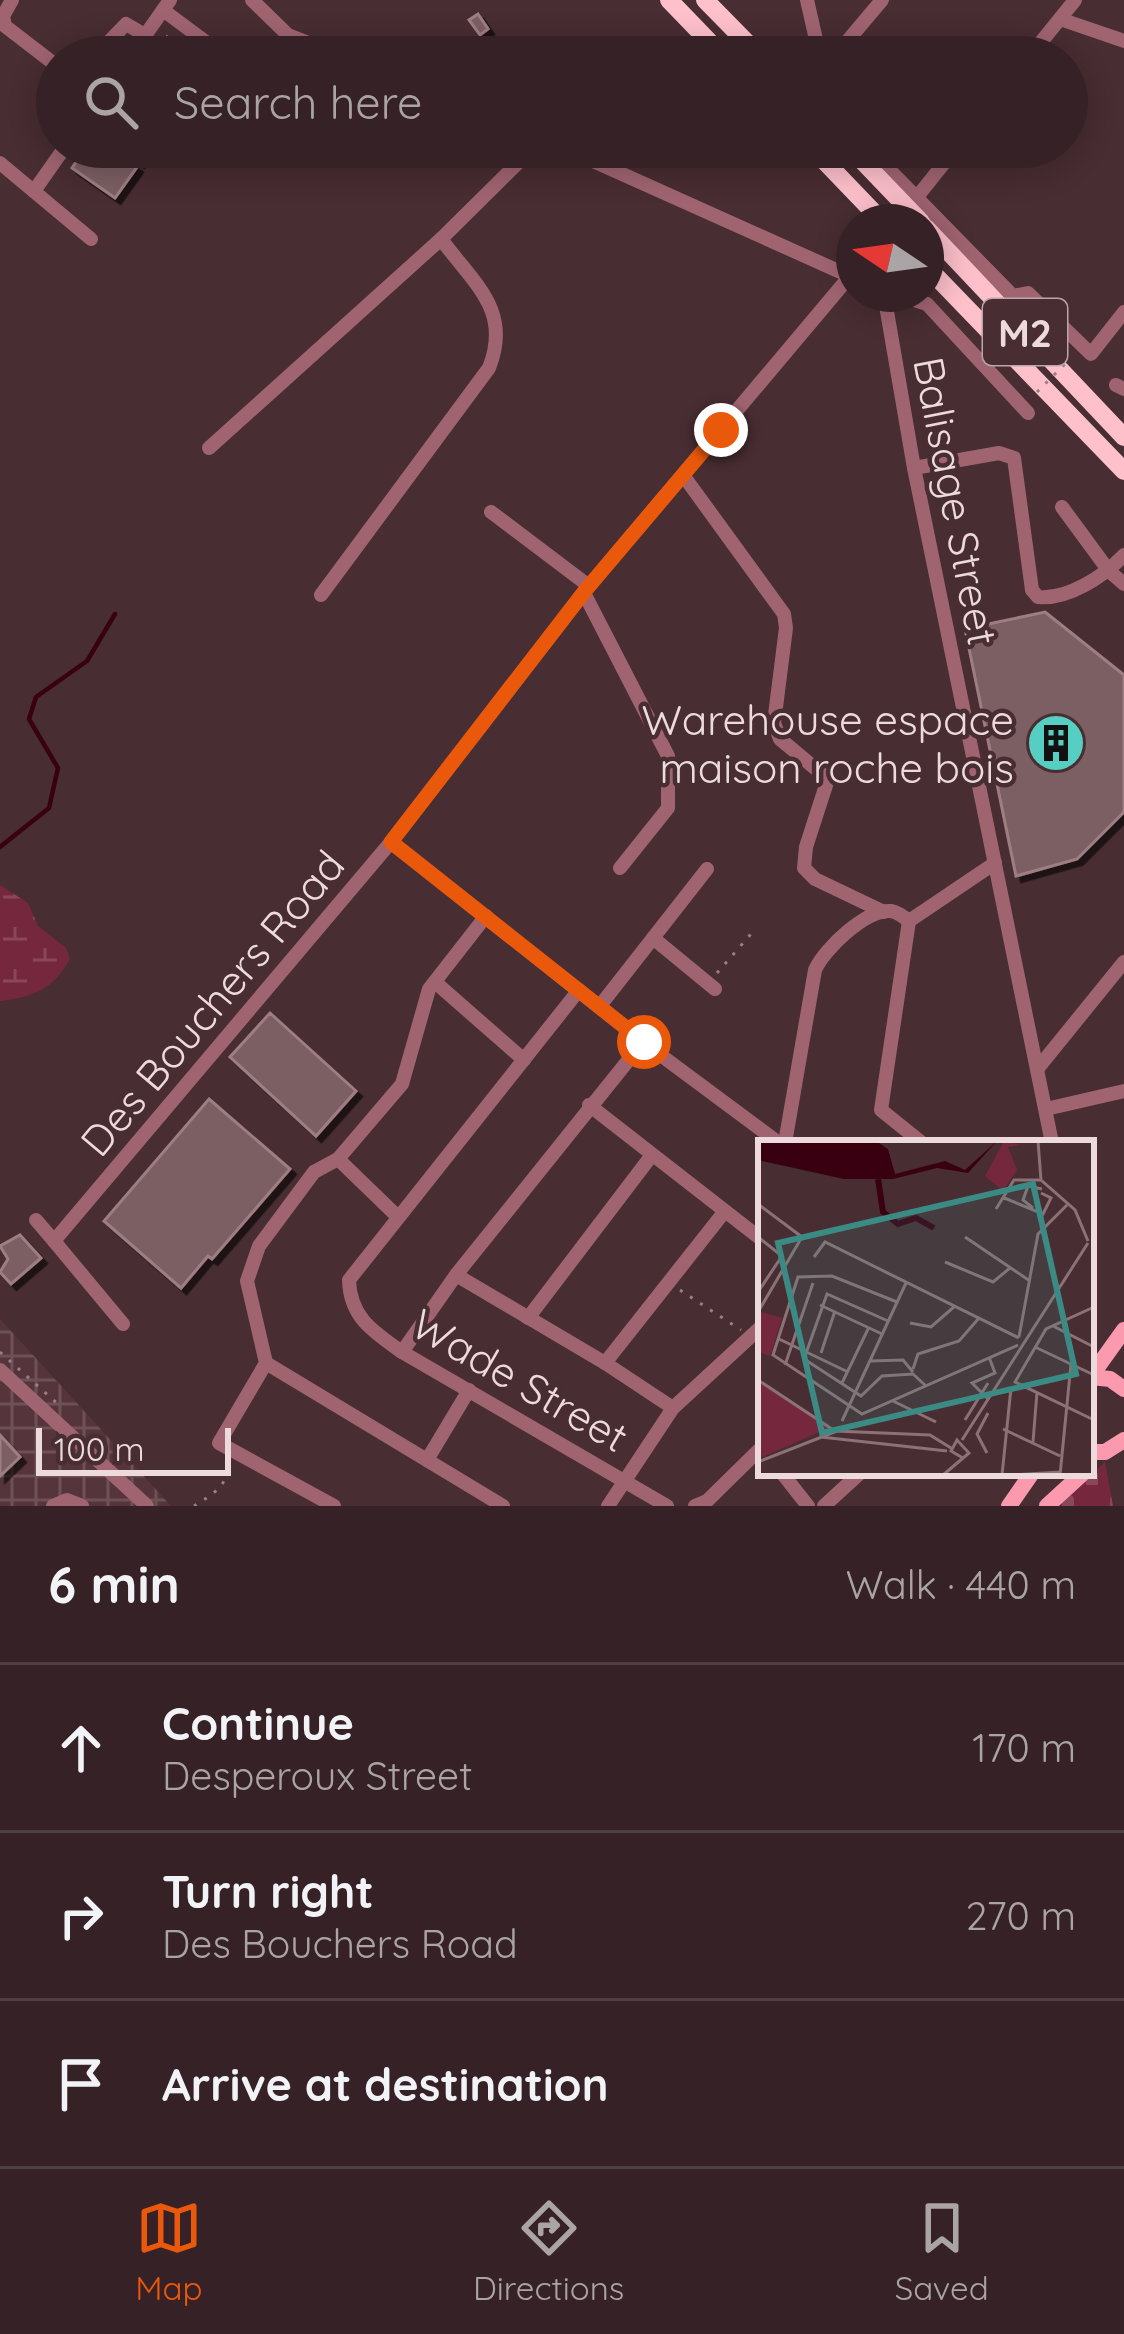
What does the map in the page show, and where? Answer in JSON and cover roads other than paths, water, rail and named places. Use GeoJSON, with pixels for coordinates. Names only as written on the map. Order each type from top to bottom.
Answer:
{"type":"FeatureCollection","features":[{"type":"Feature","properties":{"kind":"highway"},"geometry":{"type":"LineString","coordinates":[[669,0],[704,36]]}},
{"type":"Feature","properties":{"kind":"highway"},"geometry":{"type":"LineString","coordinates":[[705,0],[740,36]]}},
{"type":"Feature","properties":{"kind":"highway"},"geometry":{"type":"LineString","coordinates":[[831,168],[866,204]]}},
{"type":"Feature","properties":{"kind":"highway","name":"M2"},"geometry":{"type":"LineString","coordinates":[[869,168],[903,204]]}},
{"type":"Feature","properties":{"kind":"highway","name":"M2"},"geometry":{"type":"LineString","coordinates":[[944,247],[1124,436]]}},
{"type":"Feature","properties":{"kind":"highway","name":"M2"},"geometry":{"type":"LineString","coordinates":[[944,285],[1124,471]]}},
{"type":"Feature","properties":{"kind":"main road"},"geometry":{"type":"LineString","coordinates":[[1094,1372],[1124,1330]]}},
{"type":"Feature","properties":{"kind":"main road"},"geometry":{"type":"LineString","coordinates":[[1094,1376],[1110,1379],[1124,1389]]}},
{"type":"Feature","properties":{"kind":"main road"},"geometry":{"type":"LineString","coordinates":[[1009,1506],[1030,1476]]}},
{"type":"Feature","properties":{"kind":"main road"},"geometry":{"type":"LineString","coordinates":[[1047,1506],[1080,1476]]}},
{"type":"Feature","properties":{"kind":"street"},"geometry":{"type":"LineString","coordinates":[[12,0],[3,13],[5,26],[36,50]]}},
{"type":"Feature","properties":{"kind":"street"},"geometry":{"type":"LineString","coordinates":[[252,0],[293,36]]}},
{"type":"Feature","properties":{"kind":"street"},"geometry":{"type":"LineString","coordinates":[[807,0],[815,36]]}},
{"type":"Feature","properties":{"kind":"street"},"geometry":{"type":"LineString","coordinates":[[852,36],[882,0]]}},
{"type":"Feature","properties":{"kind":"street"},"geometry":{"type":"LineString","coordinates":[[1047,36],[1075,0]]}},
{"type":"Feature","properties":{"kind":"street"},"geometry":{"type":"LineString","coordinates":[[114,36],[125,24],[145,35],[167,5],[202,36]]}},
{"type":"Feature","properties":{"kind":"street"},"geometry":{"type":"LineString","coordinates":[[1060,20],[1124,41]]}},
{"type":"Feature","properties":{"kind":"street"},"geometry":{"type":"LineString","coordinates":[[0,163],[91,239]]}},
{"type":"Feature","properties":{"kind":"street"},"geometry":{"type":"LineString","coordinates":[[34,191],[50,168]]}},
{"type":"Feature","properties":{"kind":"street"},"geometry":{"type":"LineString","coordinates":[[209,448],[513,168]]}},
{"type":"Feature","properties":{"kind":"street"},"geometry":{"type":"LineString","coordinates":[[609,168],[836,270]]}},
{"type":"Feature","properties":{"kind":"street"},"geometry":{"type":"LineString","coordinates":[[888,168],[1013,296],[1028,293],[1091,354],[1124,312]]}},
{"type":"Feature","properties":{"kind":"street"},"geometry":{"type":"LineString","coordinates":[[917,196],[940,168]]}},
{"type":"Feature","properties":{"kind":"street"},"geometry":{"type":"LineString","coordinates":[[321,595],[490,368],[497,347],[497,315],[441,239]]}},
{"type":"Feature","properties":{"kind":"street","name":"Des Bouchers Road"},"geometry":{"type":"LineString","coordinates":[[54,1240],[391,842],[586,589],[836,296]]}},
{"type":"Feature","properties":{"kind":"street","name":"Balisage Street"},"geometry":{"type":"LineString","coordinates":[[887,312],[914,468],[1051,1140]]}},
{"type":"Feature","properties":{"kind":"street"},"geometry":{"type":"LineString","coordinates":[[934,312],[1028,413]]}},
{"type":"Feature","properties":{"kind":"street"},"geometry":{"type":"LineString","coordinates":[[914,468],[999,453],[1014,458],[1032,590],[1039,597],[1054,599],[1109,571],[1124,555]]}},
{"type":"Feature","properties":{"kind":"street"},"geometry":{"type":"LineString","coordinates":[[683,475],[784,614],[774,723],[780,739],[828,779],[804,868],[815,879],[884,912]]}},
{"type":"Feature","properties":{"kind":"street"},"geometry":{"type":"LineString","coordinates":[[1062,507],[1124,584]]}},
{"type":"Feature","properties":{"kind":"street"},"geometry":{"type":"LineString","coordinates":[[491,512],[586,589],[668,756],[668,808],[620,868]]}},
{"type":"Feature","properties":{"kind":"street"},"geometry":{"type":"LineString","coordinates":[[391,842],[644,1042],[778,1140]]}},
{"type":"Feature","properties":{"kind":"street"},"geometry":{"type":"LineString","coordinates":[[918,1140],[880,1110],[909,921],[995,862]]}},
{"type":"Feature","properties":{"kind":"street"},"geometry":{"type":"LineString","coordinates":[[599,1007],[707,869]]}},
{"type":"Feature","properties":{"kind":"street"},"geometry":{"type":"LineString","coordinates":[[783,1140],[814,970],[833,941],[884,912],[895,911],[909,921]]}},
{"type":"Feature","properties":{"kind":"street"},"geometry":{"type":"LineString","coordinates":[[334,1506],[219,1443],[266,1363],[247,1281],[259,1246],[314,1172],[338,1159],[402,1084],[429,989],[486,916]]}},
{"type":"Feature","properties":{"kind":"street"},"geometry":{"type":"LineString","coordinates":[[653,938],[712,986]]}},
{"type":"Feature","properties":{"kind":"street"},"geometry":{"type":"LineString","coordinates":[[1038,1068],[1124,962]]}},
{"type":"Feature","properties":{"kind":"street"},"geometry":{"type":"LineString","coordinates":[[435,982],[524,1060]]}},
{"type":"Feature","properties":{"kind":"street"},"geometry":{"type":"LineString","coordinates":[[338,1159],[398,1217],[579,990]]}},
{"type":"Feature","properties":{"kind":"street"},"geometry":{"type":"LineString","coordinates":[[402,1352],[456,1275],[644,1042]]}},
{"type":"Feature","properties":{"kind":"street"},"geometry":{"type":"LineString","coordinates":[[1046,1109],[1124,1091]]}},
{"type":"Feature","properties":{"kind":"street"},"geometry":{"type":"LineString","coordinates":[[589,1106],[758,1236]]}},
{"type":"Feature","properties":{"kind":"street"},"geometry":{"type":"LineString","coordinates":[[529,1318],[652,1155]]}},
{"type":"Feature","properties":{"kind":"street"},"geometry":{"type":"LineString","coordinates":[[605,1363],[725,1211]]}},
{"type":"Feature","properties":{"kind":"street","name":"Wade Street"},"geometry":{"type":"LineString","coordinates":[[398,1217],[349,1280],[350,1300],[364,1324],[402,1352],[667,1506]]}},
{"type":"Feature","properties":{"kind":"street"},"geometry":{"type":"LineString","coordinates":[[37,1220],[123,1324]]}},
{"type":"Feature","properties":{"kind":"street"},"geometry":{"type":"LineString","coordinates":[[456,1275],[673,1408]]}},
{"type":"Feature","properties":{"kind":"street"},"geometry":{"type":"LineString","coordinates":[[608,1506],[673,1408],[756,1332]]}},
{"type":"Feature","properties":{"kind":"street"},"geometry":{"type":"LineString","coordinates":[[266,1363],[503,1506]]}},
{"type":"Feature","properties":{"kind":"street"},"geometry":{"type":"LineString","coordinates":[[0,1370],[146,1506]]}},
{"type":"Feature","properties":{"kind":"street"},"geometry":{"type":"LineString","coordinates":[[427,1460],[469,1390]]}},
{"type":"Feature","properties":{"kind":"street"},"geometry":{"type":"LineString","coordinates":[[695,1506],[707,1501],[758,1451]]}},
{"type":"Feature","properties":{"kind":"street"},"geometry":{"type":"LineString","coordinates":[[784,1476],[808,1506]]}},
{"type":"Feature","properties":{"kind":"street"},"geometry":{"type":"LineString","coordinates":[[824,1506],[857,1476]]}},
{"type":"Feature","properties":{"kind":"street"},"geometry":{"type":"LineString","coordinates":[[53,1506],[67,1500],[82,1506]]}},
{"type":"Feature","properties":{"kind":"waterway"},"geometry":{"type":"LineString","coordinates":[[0,847],[49,808],[58,768],[29,719],[36,697],[87,661],[115,614]]}},
{"type":"Feature","properties":{"kind":"place","name":"Warehouse espace maison roche bois"},"geometry":{"type":"Point","coordinates":[1056,743]}}]}
